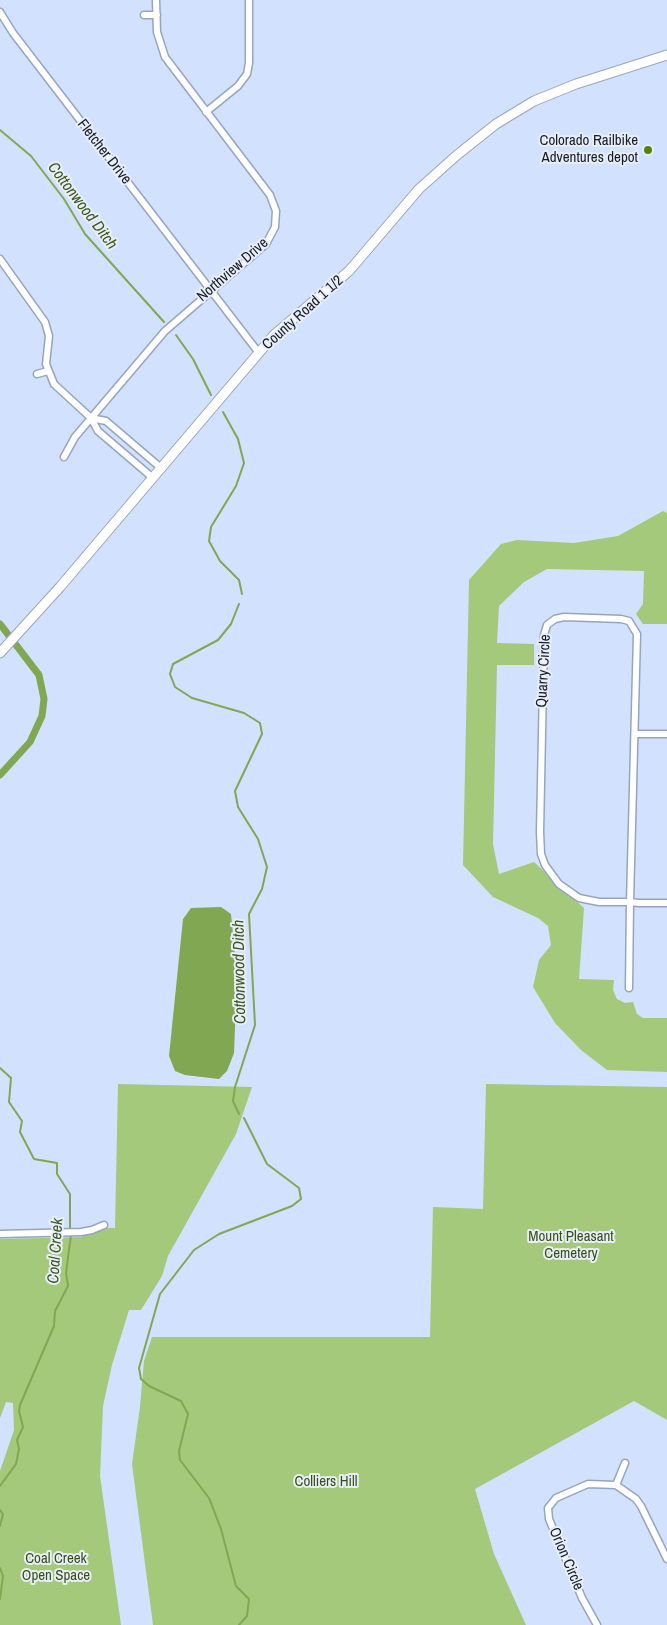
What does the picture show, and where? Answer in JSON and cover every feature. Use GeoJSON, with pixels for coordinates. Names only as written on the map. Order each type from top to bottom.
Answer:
{"type":"FeatureCollection","features":[{"type":"Feature","properties":{"kind":"street","name":"Northview Drive"},"geometry":{"type":"LineString","coordinates":[[64,457],[75,437],[165,331],[266,244],[273,232],[276,218],[274,204],[270,195],[165,57],[158,40],[156,0]]}},
{"type":"Feature","properties":{"kind":"street"},"geometry":{"type":"LineString","coordinates":[[206,112],[238,86],[247,74],[250,63],[249,0]]}},
{"type":"Feature","properties":{"kind":"street","name":"Fletcher Drive"},"geometry":{"type":"LineString","coordinates":[[0,12],[13,33],[259,353]]}},
{"type":"Feature","properties":{"kind":"street"},"geometry":{"type":"LineString","coordinates":[[144,15],[157,15]]}},
{"type":"Feature","properties":{"kind":"street","name":"County Road 1 1/2"},"geometry":{"type":"LineString","coordinates":[[0,653],[16,637],[279,330],[349,271],[419,188],[485,131],[534,101],[576,84],[667,55]]}},
{"type":"Feature","properties":{"kind":"street"},"geometry":{"type":"LineString","coordinates":[[0,259],[45,322],[48,336],[46,359],[48,371],[56,386],[91,418],[98,431],[153,478]]}},
{"type":"Feature","properties":{"kind":"street"},"geometry":{"type":"LineString","coordinates":[[37,374],[48,371]]}},
{"type":"Feature","properties":{"kind":"street"},"geometry":{"type":"LineString","coordinates":[[91,418],[106,421],[161,468]]}},
{"type":"Feature","properties":{"kind":"street","name":"Quarry Circle"},"geometry":{"type":"LineString","coordinates":[[630,902],[637,634],[629,622],[621,619],[564,617],[555,619],[548,625],[544,635],[541,854],[545,865],[555,880],[579,898],[599,902],[667,903]]}},
{"type":"Feature","properties":{"kind":"street"},"geometry":{"type":"LineString","coordinates":[[635,734],[667,734]]}},
{"type":"Feature","properties":{"kind":"street"},"geometry":{"type":"LineString","coordinates":[[629,988],[630,902]]}},
{"type":"Feature","properties":{"kind":"street"},"geometry":{"type":"LineString","coordinates":[[0,1234],[80,1232],[104,1225]]}},
{"type":"Feature","properties":{"kind":"street"},"geometry":{"type":"LineString","coordinates":[[625,1463],[616,1485],[636,1499],[641,1506],[667,1559]]}},
{"type":"Feature","properties":{"kind":"street","name":"Orion Circle"},"geometry":{"type":"LineString","coordinates":[[597,1625],[582,1598],[562,1552],[549,1519],[548,1508],[556,1498],[588,1484],[616,1485]]}},
{"type":"Feature","properties":{"kind":"green space"},"geometry":{"type":"Polygon","coordinates":[[[663,511],[667,513],[667,624],[643,624],[636,614],[643,604],[644,571],[547,569],[524,582],[499,606],[497,643],[534,644],[534,665],[497,665],[493,844],[499,874],[534,862],[584,908],[579,979],[614,980],[613,990],[617,999],[625,1003],[633,1002],[637,1014],[643,1018],[667,1018],[667,1072],[607,1070],[581,1050],[555,1023],[533,987],[539,960],[551,945],[548,926],[538,918],[493,897],[463,865],[469,580],[501,544],[517,540],[574,543],[618,536],[663,511]]]}},
{"type":"Feature","properties":{"kind":"green space","name":"Coal Creek Open Space"},"geometry":{"type":"Polygon","coordinates":[[[118,1084],[252,1087],[236,1134],[168,1256],[162,1276],[141,1310],[129,1310],[112,1365],[103,1406],[100,1476],[121,1625],[0,1625],[0,1471],[14,1430],[13,1403],[6,1402],[0,1418],[0,1239],[82,1237],[82,1228],[115,1228],[118,1084]]]}},
{"type":"Feature","properties":{"kind":"green space","name":"Colliers Hill"},"geometry":{"type":"Polygon","coordinates":[[[486,1084],[667,1087],[667,1420],[634,1401],[475,1489],[494,1554],[526,1625],[153,1625],[132,1464],[144,1361],[152,1337],[430,1337],[433,1207],[483,1209],[486,1084]]]}},
{"type":"Feature","properties":{"kind":"shaded area"},"geometry":{"type":"Polygon","coordinates":[[[221,907],[231,914],[237,975],[234,1053],[227,1071],[219,1079],[185,1075],[175,1071],[169,1056],[183,919],[191,908],[221,907]]]}},
{"type":"Feature","properties":{"kind":"waterway","name":"Cottonwood Ditch"},"geometry":{"type":"LineString","coordinates":[[0,130],[31,156],[64,199],[85,234],[164,322]]}},
{"type":"Feature","properties":{"kind":"waterway","name":"Cottonwood Ditch"},"geometry":{"type":"LineString","coordinates":[[176,335],[193,359],[211,395]]}},
{"type":"Feature","properties":{"kind":"waterway","name":"Cottonwood Ditch"},"geometry":{"type":"LineString","coordinates":[[223,412],[238,439],[244,463],[236,486],[211,527],[209,541],[220,561],[239,580],[242,594]]}},
{"type":"Feature","properties":{"kind":"waterway","name":"Cottonwood Ditch"},"geometry":{"type":"LineString","coordinates":[[239,604],[231,624],[218,640],[173,664],[170,674],[175,687],[192,698],[244,713],[260,723],[262,734],[235,791],[238,807],[258,839],[267,867],[262,889],[249,914],[255,1025],[235,1087],[233,1101],[239,1114]]}},
{"type":"Feature","properties":{"kind":"waterway"},"geometry":{"type":"LineString","coordinates":[[0,624],[39,675],[44,699],[42,716],[30,742],[0,775]]}},
{"type":"Feature","properties":{"kind":"waterway","name":"Coal Creek"},"geometry":{"type":"LineString","coordinates":[[0,1068],[11,1078],[9,1102],[22,1121],[20,1132],[34,1159],[57,1163],[57,1174],[70,1194],[70,1230]]}},
{"type":"Feature","properties":{"kind":"waterway","name":"Cottonwood Ditch"},"geometry":{"type":"LineString","coordinates":[[239,1625],[247,1616],[249,1599],[236,1586],[221,1529],[209,1498],[180,1460],[179,1451],[188,1414],[181,1401],[149,1386],[141,1379],[139,1368],[160,1294],[194,1250],[219,1234],[292,1206],[301,1199],[299,1188],[267,1164],[244,1118]]}},
{"type":"Feature","properties":{"kind":"waterway","name":"Coal Creek"},"geometry":{"type":"LineString","coordinates":[[0,1486],[16,1464],[19,1449],[17,1440],[23,1427],[19,1411],[20,1405],[54,1326],[55,1311],[68,1286],[66,1273],[71,1235]]}},
{"type":"Feature","properties":{"kind":"waterway","name":"Coal Creek"},"geometry":{"type":"LineString","coordinates":[[0,1510],[3,1514],[0,1526]]}},
{"type":"Feature","properties":{"kind":"waterway","name":"Coal Creek"},"geometry":{"type":"LineString","coordinates":[[0,1568],[3,1576],[0,1599]]}},
{"type":"Feature","properties":{"kind":"place","name":"Colorado Railbike Adventures depot"},"geometry":{"type":"Point","coordinates":[648,150]}},
{"type":"Feature","properties":{"kind":"park label","name":"Mount Pleasant Cemetery"},"geometry":{"type":"Point","coordinates":[571,1246]}}]}
